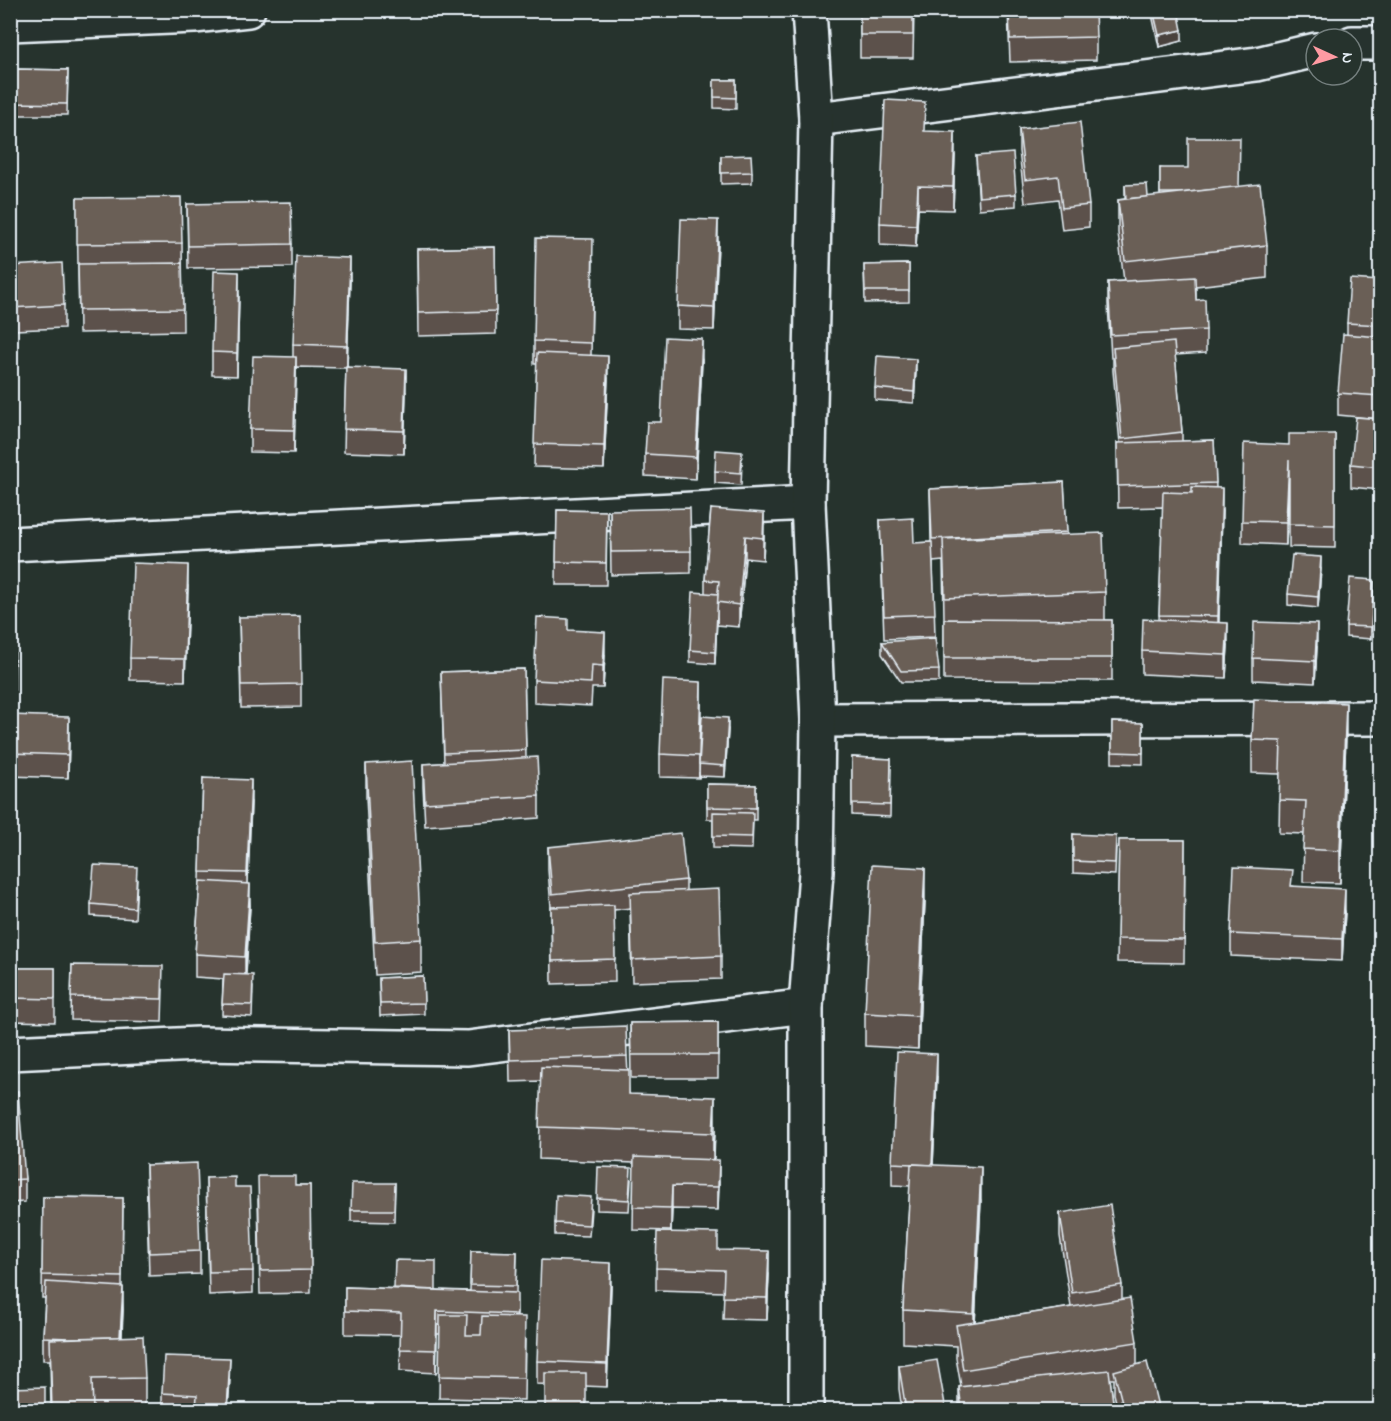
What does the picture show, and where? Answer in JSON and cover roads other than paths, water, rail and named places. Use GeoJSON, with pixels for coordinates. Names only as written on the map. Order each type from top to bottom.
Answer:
{"type":"FeatureCollection","features":[{"type":"Feature","properties":{"kind":"street"},"geometry":{"type":"LineString","coordinates":[[10,24],[248,10]]}},
{"type":"Feature","properties":{"kind":"street"},"geometry":{"type":"LineString","coordinates":[[807,1410],[806,1006],[816,872],[818,720],[808,503],[816,119],[809,10]]}},
{"type":"Feature","properties":{"kind":"street"},"geometry":{"type":"LineString","coordinates":[[1364,43],[1380,43]]}},
{"type":"Feature","properties":{"kind":"street"},"geometry":{"type":"LineString","coordinates":[[816,119],[1257,64],[1304,53]]}},
{"type":"Feature","properties":{"kind":"street"},"geometry":{"type":"LineString","coordinates":[[10,544],[808,503]]}},
{"type":"Feature","properties":{"kind":"street"},"geometry":{"type":"LineString","coordinates":[[818,720],[1380,718]]}},
{"type":"Feature","properties":{"kind":"street"},"geometry":{"type":"LineString","coordinates":[[10,1053],[198,1044],[468,1048],[806,1006]]}}]}
